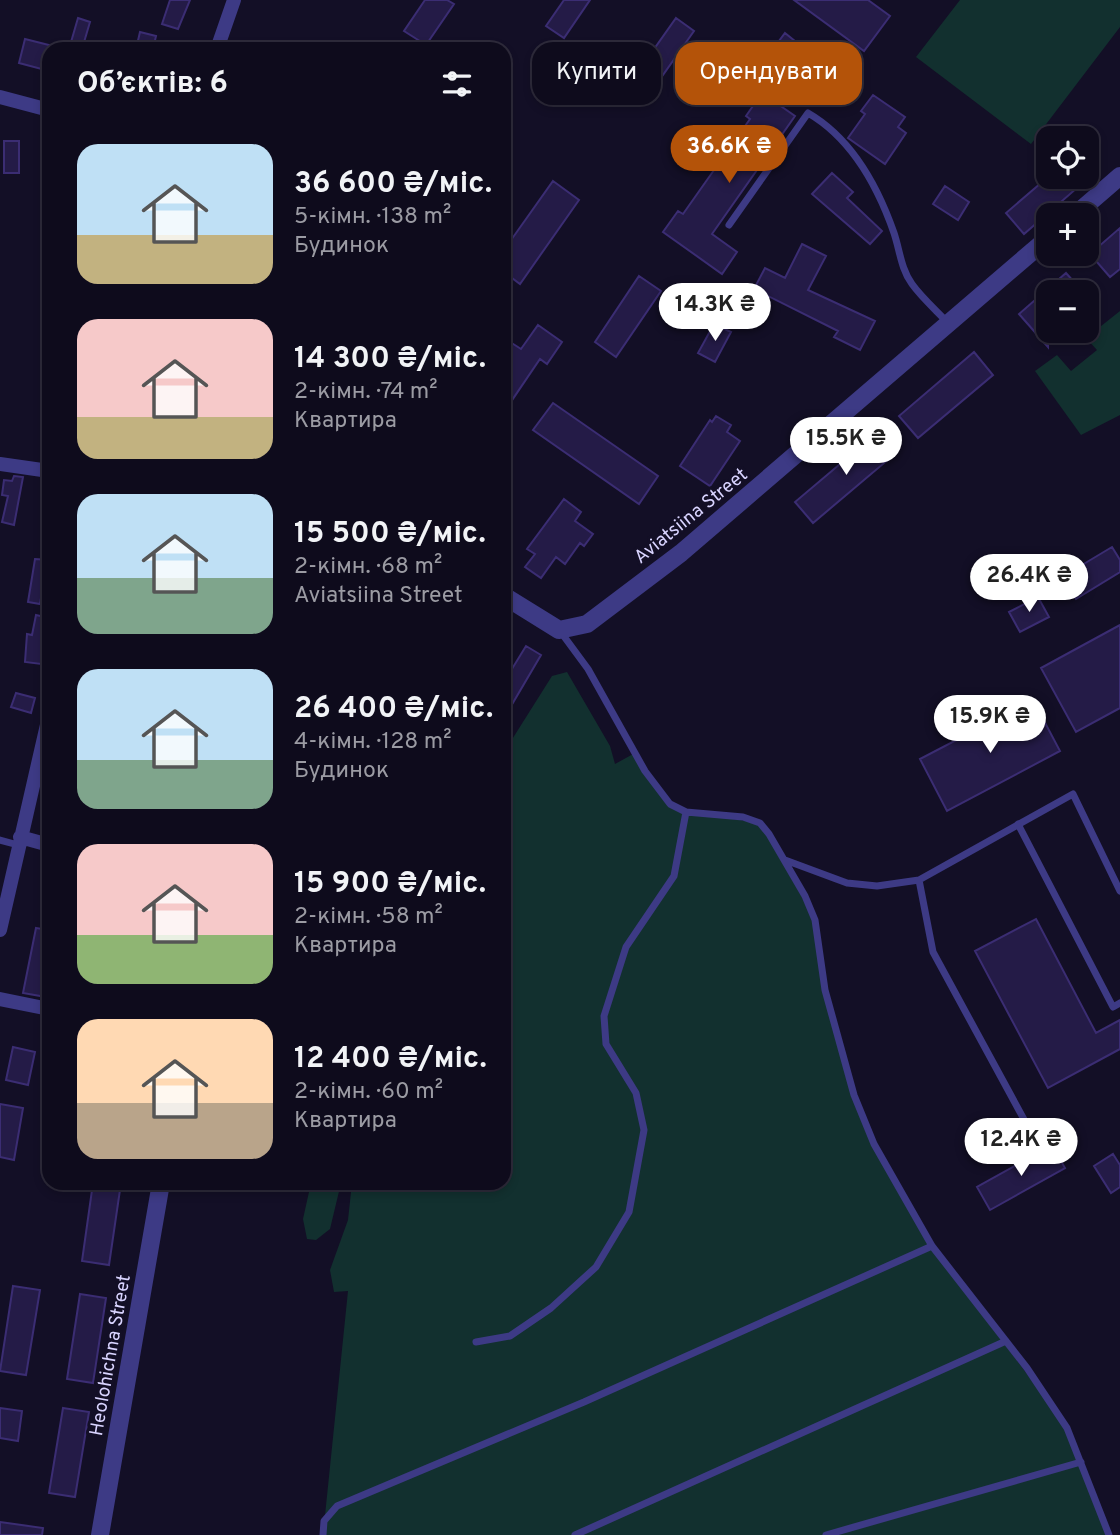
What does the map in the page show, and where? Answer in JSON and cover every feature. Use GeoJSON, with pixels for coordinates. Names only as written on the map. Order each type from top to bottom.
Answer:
{"type":"FeatureCollection","features":[{"type":"Feature","properties":{"kind":"street"},"geometry":{"type":"LineString","coordinates":[[219,42],[234,0]]}},
{"type":"Feature","properties":{"kind":"street"},"geometry":{"type":"LineString","coordinates":[[0,97],[42,108]]}},
{"type":"Feature","properties":{"kind":"street"},"geometry":{"type":"LineString","coordinates":[[1088,203],[1120,176]]}},
{"type":"Feature","properties":{"kind":"street","name":"Aviatsiina Street"},"geometry":{"type":"LineString","coordinates":[[559,630],[587,624],[681,553],[1036,248]]}},
{"type":"Feature","properties":{"kind":"street"},"geometry":{"type":"LineString","coordinates":[[0,464],[42,470]]}},
{"type":"Feature","properties":{"kind":"street"},"geometry":{"type":"LineString","coordinates":[[511,600],[559,630]]}},
{"type":"Feature","properties":{"kind":"street"},"geometry":{"type":"LineString","coordinates":[[0,930],[42,745]]}},
{"type":"Feature","properties":{"kind":"street"},"geometry":{"type":"LineString","coordinates":[[19,841],[42,844]]}},
{"type":"Feature","properties":{"kind":"street"},"geometry":{"type":"LineString","coordinates":[[0,999],[42,1008]]}},
{"type":"Feature","properties":{"kind":"street","name":"Heolohichna Street"},"geometry":{"type":"LineString","coordinates":[[100,1535],[160,1190]]}},
{"type":"Feature","properties":{"kind":"lane"},"geometry":{"type":"LineString","coordinates":[[729,225],[808,113],[825,123],[850,148],[877,192],[894,234],[902,266],[912,284],[949,324]]}},
{"type":"Feature","properties":{"kind":"lane"},"geometry":{"type":"LineString","coordinates":[[559,630],[588,669],[645,771],[670,804],[686,812],[723,813],[760,823],[785,860],[815,920],[825,990],[854,1095],[874,1144],[932,1245],[1006,1341],[1067,1428],[1109,1535]]}},
{"type":"Feature","properties":{"kind":"lane"},"geometry":{"type":"LineString","coordinates":[[785,860],[847,883],[877,886],[919,880],[1073,794],[1120,891]]}},
{"type":"Feature","properties":{"kind":"lane"},"geometry":{"type":"LineString","coordinates":[[476,1342],[510,1336],[551,1308],[596,1267],[629,1212],[644,1130],[636,1093],[606,1044],[604,1016],[626,947],[674,876],[686,812]]}},
{"type":"Feature","properties":{"kind":"lane"},"geometry":{"type":"LineString","coordinates":[[1018,824],[1113,1007],[1120,1003]]}},
{"type":"Feature","properties":{"kind":"lane"},"geometry":{"type":"LineString","coordinates":[[0,840],[19,841]]}},
{"type":"Feature","properties":{"kind":"lane"},"geometry":{"type":"LineString","coordinates":[[919,880],[933,952],[1033,1136]]}},
{"type":"Feature","properties":{"kind":"lane"},"geometry":{"type":"LineString","coordinates":[[323,1535],[324,1521],[337,1506],[584,1402],[932,1245]]}},
{"type":"Feature","properties":{"kind":"lane"},"geometry":{"type":"LineString","coordinates":[[575,1535],[1006,1341]]}},
{"type":"Feature","properties":{"kind":"lane"},"geometry":{"type":"LineString","coordinates":[[826,1535],[1081,1462]]}},
{"type":"Feature","properties":{"kind":"green space"},"geometry":{"type":"Polygon","coordinates":[[[960,0],[1120,0],[1120,27],[1045,126],[1036,126],[1036,137],[1031,144],[916,57],[960,0]]]}},
{"type":"Feature","properties":{"kind":"green space"},"geometry":{"type":"Polygon","coordinates":[[[1120,311],[1120,415],[1081,435],[1035,371],[1057,355],[1071,371],[1097,350],[1091,343],[1099,343],[1099,328],[1120,311]]]}},
{"type":"Feature","properties":{"kind":"green space"},"geometry":{"type":"Polygon","coordinates":[[[567,672],[610,746],[615,764],[635,753],[670,804],[686,812],[760,823],[815,920],[837,1037],[874,1144],[932,1246],[1067,1428],[1109,1535],[323,1535],[348,1291],[334,1292],[330,1270],[348,1220],[351,1190],[511,1190],[511,741],[552,676],[567,672]]]}},
{"type":"Feature","properties":{"kind":"green space"},"geometry":{"type":"Polygon","coordinates":[[[309,1190],[339,1190],[330,1229],[316,1240],[307,1239],[303,1219],[309,1190]]]}},
{"type":"Feature","properties":{"kind":"building"},"geometry":{"type":"Polygon","coordinates":[[[170,0],[190,0],[178,29],[162,24],[170,0]]]}},
{"type":"Feature","properties":{"kind":"building"},"geometry":{"type":"Polygon","coordinates":[[[425,0],[447,0],[454,4],[428,42],[421,42],[404,31],[425,0]]]}},
{"type":"Feature","properties":{"kind":"building"},"geometry":{"type":"Polygon","coordinates":[[[564,0],[590,0],[564,38],[546,26],[564,0]]]}},
{"type":"Feature","properties":{"kind":"building"},"geometry":{"type":"Polygon","coordinates":[[[794,0],[868,0],[890,16],[864,51],[862,42],[852,42],[794,0]]]}},
{"type":"Feature","properties":{"kind":"building"},"geometry":{"type":"Polygon","coordinates":[[[78,18],[90,22],[84,42],[71,42],[78,18]]]}},
{"type":"Feature","properties":{"kind":"building"},"geometry":{"type":"Polygon","coordinates":[[[676,18],[694,31],[686,42],[675,42],[675,58],[661,78],[659,42],[676,18]]]}},
{"type":"Feature","properties":{"kind":"building"},"geometry":{"type":"Polygon","coordinates":[[[140,32],[156,36],[155,42],[138,42],[140,32]]]}},
{"type":"Feature","properties":{"kind":"building"},"geometry":{"type":"Polygon","coordinates":[[[785,33],[796,42],[778,42],[785,33]]]}},
{"type":"Feature","properties":{"kind":"building"},"geometry":{"type":"Polygon","coordinates":[[[25,39],[42,43],[42,69],[19,63],[25,39]]]}},
{"type":"Feature","properties":{"kind":"building"},"geometry":{"type":"Polygon","coordinates":[[[873,95],[905,117],[898,127],[906,133],[885,164],[848,138],[865,114],[861,111],[873,95]]]}},
{"type":"Feature","properties":{"kind":"building"},"geometry":{"type":"Polygon","coordinates":[[[754,105],[779,105],[795,116],[712,234],[737,252],[722,274],[663,232],[678,211],[683,214],[750,119],[746,116],[754,105]]]}},
{"type":"Feature","properties":{"kind":"building"},"geometry":{"type":"Polygon","coordinates":[[[4,141],[19,141],[19,173],[4,173],[4,141]]]}},
{"type":"Feature","properties":{"kind":"building"},"geometry":{"type":"Polygon","coordinates":[[[832,173],[853,192],[847,198],[882,231],[870,244],[812,194],[832,173]]]}},
{"type":"Feature","properties":{"kind":"building"},"geometry":{"type":"Polygon","coordinates":[[[553,181],[579,200],[520,284],[511,277],[511,240],[553,181]]]}},
{"type":"Feature","properties":{"kind":"building"},"geometry":{"type":"Polygon","coordinates":[[[945,186],[969,202],[958,220],[933,204],[945,186]]]}},
{"type":"Feature","properties":{"kind":"building"},"geometry":{"type":"Polygon","coordinates":[[[1036,187],[1076,189],[1060,203],[1036,203],[1036,224],[1024,234],[1006,213],[1036,187]]]}},
{"type":"Feature","properties":{"kind":"building"},"geometry":{"type":"Polygon","coordinates":[[[1120,228],[1120,269],[1110,277],[1099,264],[1099,246],[1120,228]]]}},
{"type":"Feature","properties":{"kind":"building"},"geometry":{"type":"Polygon","coordinates":[[[802,244],[826,256],[808,290],[875,321],[860,350],[834,337],[838,331],[754,289],[765,268],[785,278],[802,244]]]}},
{"type":"Feature","properties":{"kind":"building"},"geometry":{"type":"Polygon","coordinates":[[[1066,273],[1072,280],[1058,280],[1066,273]]]}},
{"type":"Feature","properties":{"kind":"building"},"geometry":{"type":"Polygon","coordinates":[[[639,276],[661,291],[616,357],[595,342],[639,276]]]}},
{"type":"Feature","properties":{"kind":"building"},"geometry":{"type":"Polygon","coordinates":[[[1036,299],[1036,333],[1019,314],[1036,299]]]}},
{"type":"Feature","properties":{"kind":"building"},"geometry":{"type":"Polygon","coordinates":[[[714,324],[731,332],[715,362],[698,353],[714,324]]]}},
{"type":"Feature","properties":{"kind":"building"},"geometry":{"type":"Polygon","coordinates":[[[538,325],[562,342],[547,364],[540,359],[511,402],[511,343],[521,349],[538,325]]]}},
{"type":"Feature","properties":{"kind":"building"},"geometry":{"type":"Polygon","coordinates":[[[974,352],[993,375],[918,438],[899,416],[974,352]]]}},
{"type":"Feature","properties":{"kind":"building"},"geometry":{"type":"Polygon","coordinates":[[[553,403],[658,476],[639,504],[533,430],[553,403]]]}},
{"type":"Feature","properties":{"kind":"building"},"geometry":{"type":"Polygon","coordinates":[[[716,416],[731,425],[727,432],[740,441],[710,486],[680,466],[710,420],[712,422],[716,416]]]}},
{"type":"Feature","properties":{"kind":"building"},"geometry":{"type":"Polygon","coordinates":[[[878,432],[896,453],[813,523],[795,502],[878,432]]]}},
{"type":"Feature","properties":{"kind":"building"},"geometry":{"type":"Polygon","coordinates":[[[14,476],[23,477],[14,525],[2,522],[8,496],[2,495],[4,480],[12,481],[14,476]]]}},
{"type":"Feature","properties":{"kind":"building"},"geometry":{"type":"Polygon","coordinates":[[[564,499],[581,512],[575,521],[593,534],[584,546],[580,543],[565,564],[556,557],[541,578],[525,567],[535,554],[527,549],[564,499]]]}},
{"type":"Feature","properties":{"kind":"building"},"geometry":{"type":"Polygon","coordinates":[[[1112,547],[1120,560],[1120,572],[1076,599],[1062,577],[1112,547]]]}},
{"type":"Feature","properties":{"kind":"building"},"geometry":{"type":"Polygon","coordinates":[[[35,559],[42,560],[40,604],[28,602],[35,559]]]}},
{"type":"Feature","properties":{"kind":"building"},"geometry":{"type":"Polygon","coordinates":[[[1038,597],[1049,617],[1020,632],[1009,612],[1038,597]]]}},
{"type":"Feature","properties":{"kind":"building"},"geometry":{"type":"Polygon","coordinates":[[[36,615],[42,616],[41,664],[25,662],[27,634],[32,635],[36,615]]]}},
{"type":"Feature","properties":{"kind":"building"},"geometry":{"type":"Polygon","coordinates":[[[1120,625],[1120,708],[1076,732],[1041,668],[1120,625]]]}},
{"type":"Feature","properties":{"kind":"building"},"geometry":{"type":"Polygon","coordinates":[[[526,646],[541,655],[511,706],[511,671],[526,646]]]}},
{"type":"Feature","properties":{"kind":"building"},"geometry":{"type":"Polygon","coordinates":[[[16,693],[35,698],[31,713],[11,707],[16,693]]]}},
{"type":"Feature","properties":{"kind":"building"},"geometry":{"type":"Polygon","coordinates":[[[1033,700],[1060,751],[947,811],[920,759],[1033,700]]]}},
{"type":"Feature","properties":{"kind":"building"},"geometry":{"type":"Polygon","coordinates":[[[1036,919],[1096,1033],[1120,1020],[1120,1049],[1048,1088],[975,951],[1036,919]]]}},
{"type":"Feature","properties":{"kind":"building"},"geometry":{"type":"Polygon","coordinates":[[[36,928],[42,929],[42,996],[23,993],[36,928]]]}},
{"type":"Feature","properties":{"kind":"building"},"geometry":{"type":"Polygon","coordinates":[[[13,1047],[35,1052],[28,1085],[6,1080],[13,1047]]]}},
{"type":"Feature","properties":{"kind":"building"},"geometry":{"type":"Polygon","coordinates":[[[0,1104],[23,1108],[14,1160],[0,1157],[0,1104]]]}},
{"type":"Feature","properties":{"kind":"building"},"geometry":{"type":"Polygon","coordinates":[[[1052,1145],[1065,1168],[990,1210],[977,1187],[1052,1145]]]}},
{"type":"Feature","properties":{"kind":"building"},"geometry":{"type":"Polygon","coordinates":[[[1113,1154],[1120,1165],[1120,1187],[1111,1193],[1094,1166],[1113,1154]]]}},
{"type":"Feature","properties":{"kind":"building"},"geometry":{"type":"Polygon","coordinates":[[[92,1190],[120,1190],[109,1265],[82,1261],[92,1190]]]}},
{"type":"Feature","properties":{"kind":"building"},"geometry":{"type":"Polygon","coordinates":[[[13,1286],[40,1290],[26,1375],[0,1371],[13,1286]]]}},
{"type":"Feature","properties":{"kind":"building"},"geometry":{"type":"Polygon","coordinates":[[[80,1294],[106,1298],[93,1383],[67,1379],[80,1294]]]}},
{"type":"Feature","properties":{"kind":"building"},"geometry":{"type":"Polygon","coordinates":[[[0,1408],[22,1411],[18,1441],[0,1438],[0,1408]]]}},
{"type":"Feature","properties":{"kind":"building"},"geometry":{"type":"Polygon","coordinates":[[[63,1408],[89,1412],[75,1497],[49,1493],[63,1408]]]}},
{"type":"Feature","properties":{"kind":"building"},"geometry":{"type":"Polygon","coordinates":[[[0,1522],[43,1528],[42,1535],[0,1535],[0,1522]]]}}]}
